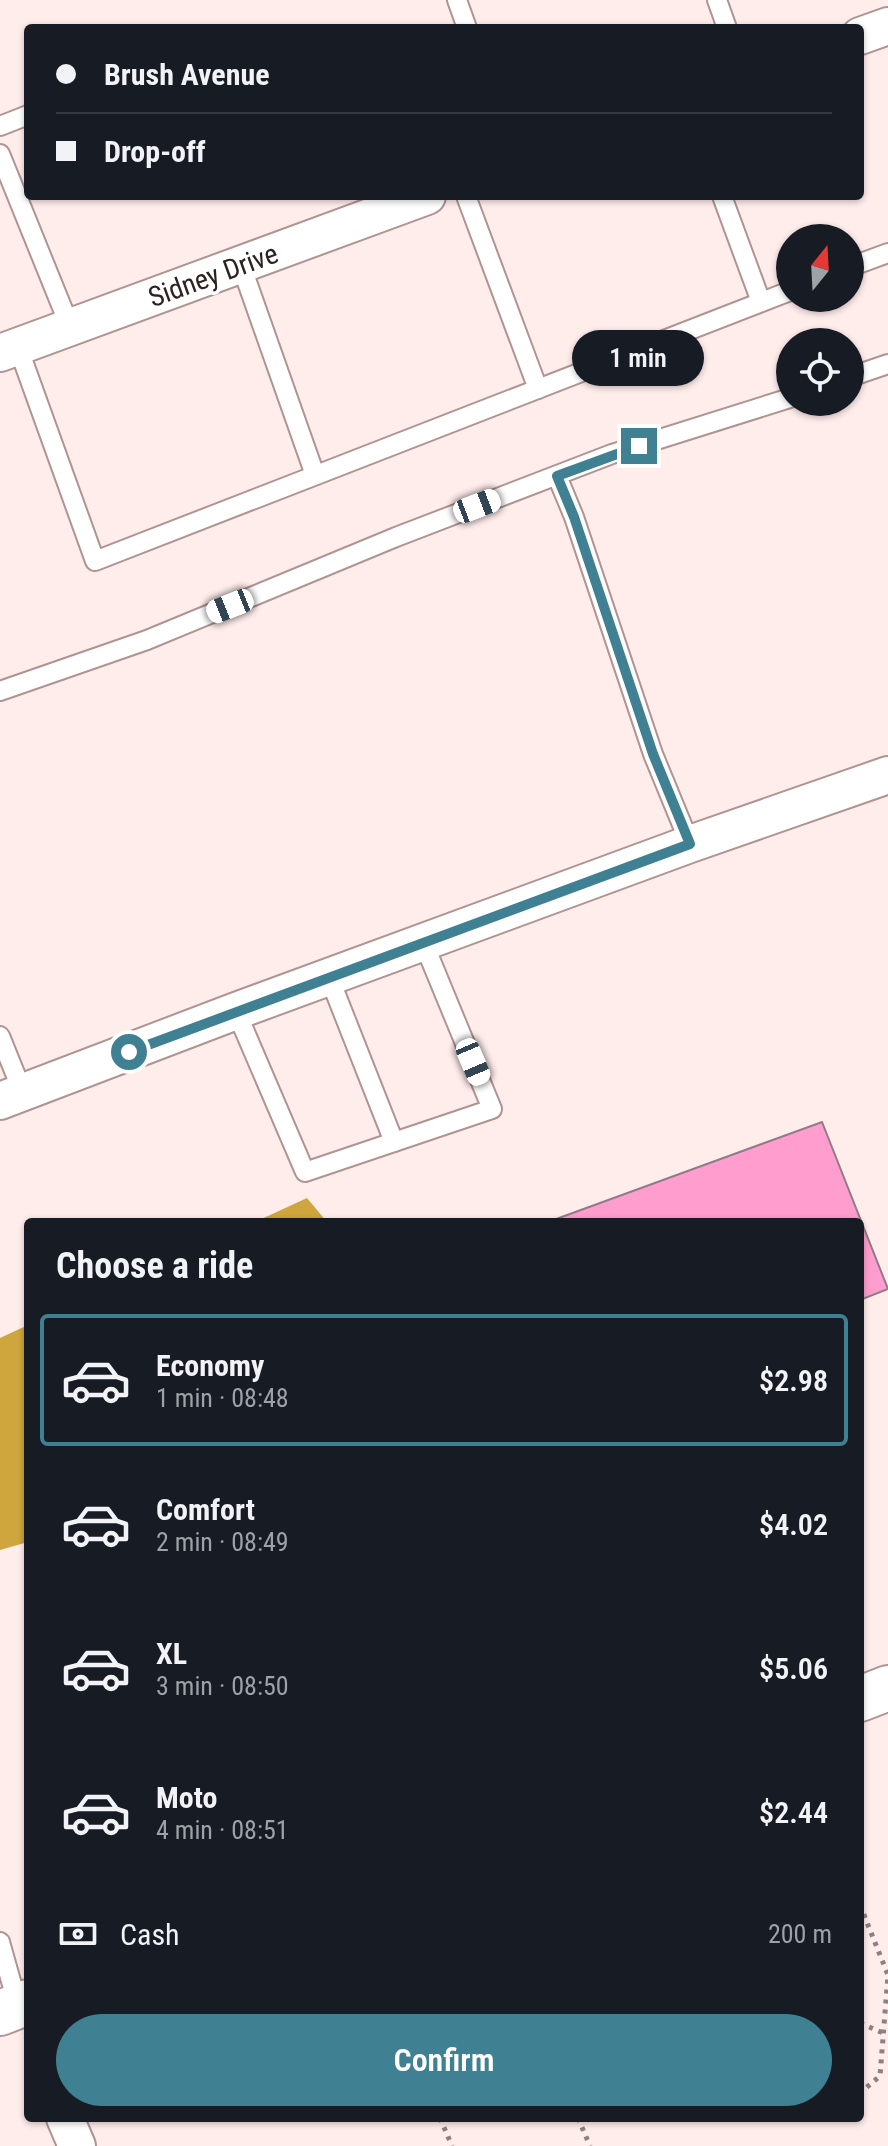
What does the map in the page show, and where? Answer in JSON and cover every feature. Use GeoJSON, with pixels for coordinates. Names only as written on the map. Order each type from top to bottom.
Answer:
{"type":"FeatureCollection","features":[{"type":"Feature","properties":{"kind":"main road"},"geometry":{"type":"LineString","coordinates":[[864,1697],[888,1688]]}},
{"type":"Feature","properties":{"kind":"street"},"geometry":{"type":"LineString","coordinates":[[864,35],[888,26]]}},
{"type":"Feature","properties":{"kind":"street","name":"Sidney Drive"},"geometry":{"type":"LineString","coordinates":[[9,350],[416,200]]}},
{"type":"Feature","properties":{"kind":"street"},"geometry":{"type":"LineString","coordinates":[[12,1097],[690,844],[888,775]]}},
{"type":"Feature","properties":{"kind":"street"},"geometry":{"type":"LineString","coordinates":[[67,2122],[77,2146]]}},
{"type":"Feature","properties":{"kind":"lane"},"geometry":{"type":"LineString","coordinates":[[457,0],[466,24]]}},
{"type":"Feature","properties":{"kind":"lane"},"geometry":{"type":"LineString","coordinates":[[717,0],[726,24]]}},
{"type":"Feature","properties":{"kind":"lane"},"geometry":{"type":"LineString","coordinates":[[0,126],[24,117]]}},
{"type":"Feature","properties":{"kind":"lane"},"geometry":{"type":"LineString","coordinates":[[0,154],[70,327]]}},
{"type":"Feature","properties":{"kind":"lane"},"geometry":{"type":"LineString","coordinates":[[467,200],[538,389]]}},
{"type":"Feature","properties":{"kind":"lane"},"geometry":{"type":"LineString","coordinates":[[723,200],[761,302]]}},
{"type":"Feature","properties":{"kind":"lane"},"geometry":{"type":"LineString","coordinates":[[864,262],[888,253]]}},
{"type":"Feature","properties":{"kind":"lane"},"geometry":{"type":"LineString","coordinates":[[241,265],[315,475]]}},
{"type":"Feature","properties":{"kind":"lane"},"geometry":{"type":"LineString","coordinates":[[9,350],[95,561],[776,296]]}},
{"type":"Feature","properties":{"kind":"lane"},"geometry":{"type":"LineString","coordinates":[[864,372],[888,364]]}},
{"type":"Feature","properties":{"kind":"lane"},"geometry":{"type":"LineString","coordinates":[[0,691],[147,640],[396,537],[612,454],[776,402]]}},
{"type":"Feature","properties":{"kind":"lane"},"geometry":{"type":"LineString","coordinates":[[557,476],[574,517],[653,754],[690,844]]}},
{"type":"Feature","properties":{"kind":"lane"},"geometry":{"type":"LineString","coordinates":[[236,1011],[305,1172],[492,1109],[424,944]]}},
{"type":"Feature","properties":{"kind":"lane"},"geometry":{"type":"LineString","coordinates":[[329,977],[394,1142]]}},
{"type":"Feature","properties":{"kind":"lane"},"geometry":{"type":"LineString","coordinates":[[0,1036],[12,1097]]}},
{"type":"Feature","properties":{"kind":"lane"},"geometry":{"type":"LineString","coordinates":[[0,1942],[18,2013]]}},
{"type":"Feature","properties":{"kind":"path"},"geometry":{"type":"LineString","coordinates":[[864,1915],[888,1975],[880,2076],[864,2090]]}},
{"type":"Feature","properties":{"kind":"path"},"geometry":{"type":"LineString","coordinates":[[864,2025],[883,2033]]}},
{"type":"Feature","properties":{"kind":"path"},"geometry":{"type":"LineString","coordinates":[[442,2122],[452,2146]]}},
{"type":"Feature","properties":{"kind":"path"},"geometry":{"type":"LineString","coordinates":[[580,2122],[590,2146]]}},
{"type":"Feature","properties":{"kind":"shaded area"},"geometry":{"type":"Polygon","coordinates":[[[307,1198],[324,1218],[264,1218],[307,1198]]]}},
{"type":"Feature","properties":{"kind":"shaded area"},"geometry":{"type":"Polygon","coordinates":[[[24,1327],[24,1543],[0,1550],[0,1338],[24,1327]]]}},
{"type":"Feature","properties":{"kind":"building"},"geometry":{"type":"Polygon","coordinates":[[[822,1122],[860,1218],[559,1218],[822,1122]]]}},
{"type":"Feature","properties":{"kind":"building"},"geometry":{"type":"Polygon","coordinates":[[[864,1228],[888,1289],[864,1298],[864,1228]]]}},
{"type":"Feature","properties":{"kind":"route"},"geometry":{"type":"LineString","coordinates":[[129,1052],[690,844],[653,754],[574,517],[557,476],[639,446]]}}]}
